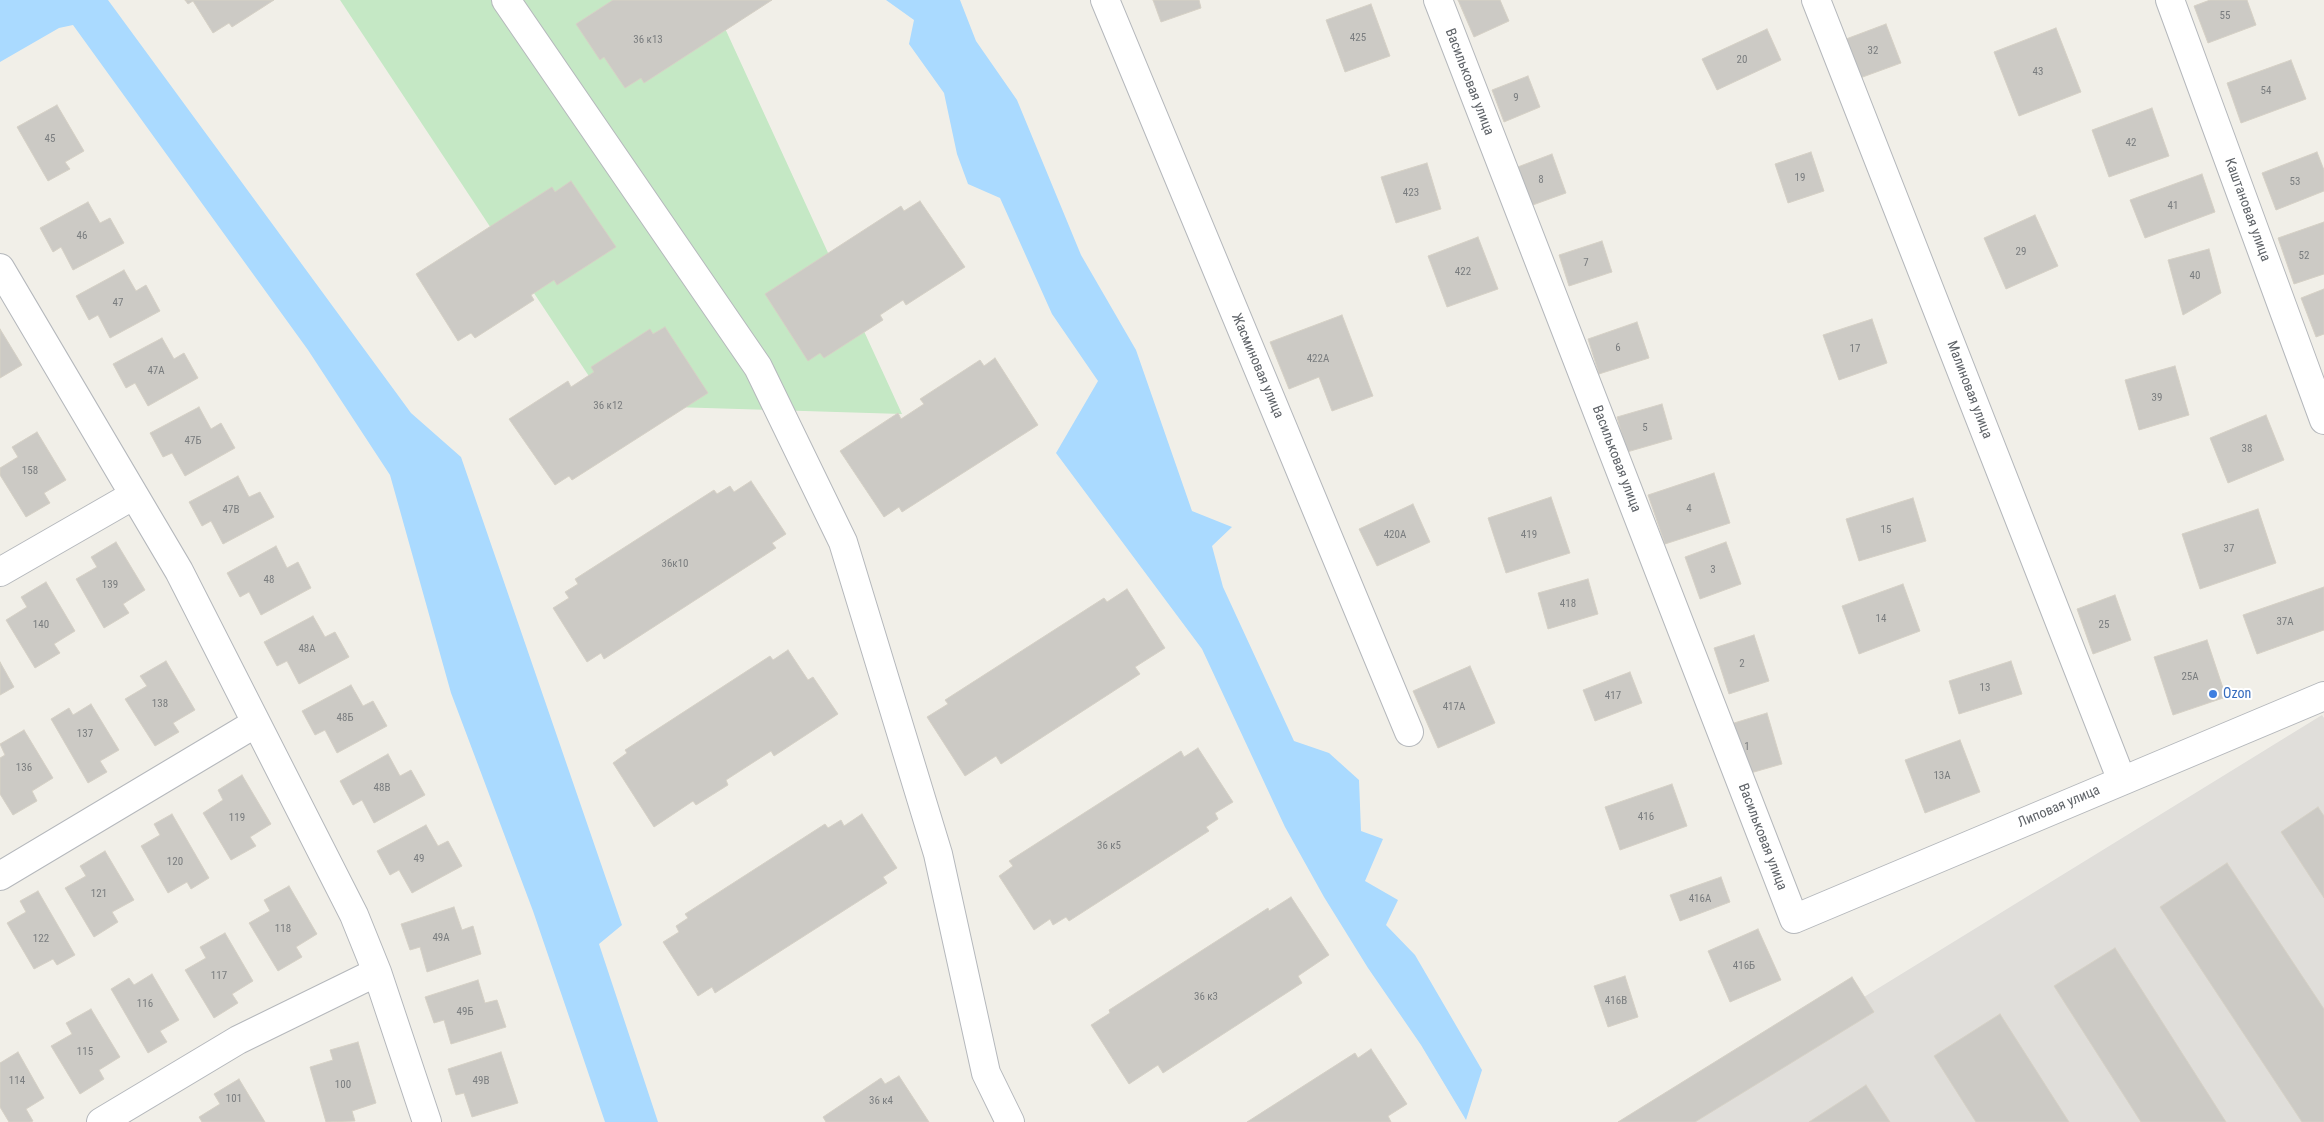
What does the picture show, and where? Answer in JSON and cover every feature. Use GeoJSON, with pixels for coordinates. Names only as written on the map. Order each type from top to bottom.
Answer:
{"type":"FeatureCollection","features":[{"type":"Feature","properties":{"kind":"street"},"geometry":{"type":"LineString","coordinates":[[506,0],[758,367],[843,542],[938,854],[986,1073],[1010,1122]]}},
{"type":"Feature","properties":{"kind":"street","name":"Жасминовая улица"},"geometry":{"type":"LineString","coordinates":[[1105,0],[1409,732]]}},
{"type":"Feature","properties":{"kind":"street","name":"Васильковая улица"},"geometry":{"type":"LineString","coordinates":[[1438,0],[1794,918]]}},
{"type":"Feature","properties":{"kind":"street","name":"Малиновая улица"},"geometry":{"type":"LineString","coordinates":[[1816,0],[2122,780]]}},
{"type":"Feature","properties":{"kind":"street","name":"Каштановая улица"},"geometry":{"type":"LineString","coordinates":[[2170,0],[2324,420]]}},
{"type":"Feature","properties":{"kind":"street"},"geometry":{"type":"LineString","coordinates":[[0,268],[179,571],[354,915],[377,972],[427,1122]]}},
{"type":"Feature","properties":{"kind":"street"},"geometry":{"type":"LineString","coordinates":[[0,572],[134,495]]}},
{"type":"Feature","properties":{"kind":"street","name":"Липовая улица"},"geometry":{"type":"LineString","coordinates":[[1794,918],[2324,696]]}},
{"type":"Feature","properties":{"kind":"street"},"geometry":{"type":"LineString","coordinates":[[0,876],[256,723]]}},
{"type":"Feature","properties":{"kind":"street"},"geometry":{"type":"LineString","coordinates":[[101,1122],[238,1040],[377,972]]}},
{"type":"Feature","properties":{"kind":"shaded area"},"geometry":{"type":"Polygon","coordinates":[[[2322,715],[2324,718],[2324,1122],[1661,1122],[2322,715]]]}},
{"type":"Feature","properties":{"kind":"green space"},"geometry":{"type":"Polygon","coordinates":[[[340,0],[712,0],[902,414],[608,405],[340,0]]]}},
{"type":"Feature","properties":{"kind":"water"},"geometry":{"type":"Polygon","coordinates":[[[0,0],[108,0],[411,413],[461,457],[622,925],[599,944],[658,1122],[605,1122],[533,911],[451,693],[390,475],[308,350],[73,25],[59,28],[0,62],[0,0]]]}},
{"type":"Feature","properties":{"kind":"water"},"geometry":{"type":"Polygon","coordinates":[[[886,0],[960,0],[976,41],[1017,100],[1081,255],[1136,350],[1192,511],[1232,527],[1212,546],[1223,587],[1294,741],[1329,753],[1359,780],[1361,831],[1383,839],[1365,881],[1398,900],[1386,925],[1415,955],[1482,1070],[1466,1120],[1421,1045],[1368,968],[1324,897],[1285,827],[1202,649],[1056,453],[1098,381],[1052,314],[1000,198],[968,184],[957,154],[944,93],[909,44],[914,20],[886,0]]]}},
{"type":"Feature","properties":{"kind":"building"},"geometry":{"type":"Polygon","coordinates":[[[185,0],[274,0],[232,27],[229,23],[213,33],[193,1],[188,4],[185,0]]]}},
{"type":"Feature","properties":{"kind":"building"},"geometry":{"type":"Polygon","coordinates":[[[613,0],[772,0],[644,83],[641,78],[625,88],[604,57],[600,60],[576,24],[613,0]]]}},
{"type":"Feature","properties":{"kind":"building"},"geometry":{"type":"Polygon","coordinates":[[[1153,0],[1199,0],[1201,8],[1161,22],[1153,0]]]}},
{"type":"Feature","properties":{"kind":"building"},"geometry":{"type":"Polygon","coordinates":[[[1458,0],[1500,0],[1509,21],[1474,37],[1458,0]]]}},
{"type":"Feature","properties":{"kind":"building"},"geometry":{"type":"Polygon","coordinates":[[[2210,0],[2247,0],[2256,25],[2208,43],[2194,6],[2210,0]]]}},
{"type":"Feature","properties":{"kind":"building"},"geometry":{"type":"Polygon","coordinates":[[[1371,4],[1390,56],[1345,72],[1326,20],[1371,4]]]}},
{"type":"Feature","properties":{"kind":"building"},"geometry":{"type":"Polygon","coordinates":[[[1886,24],[1901,63],[1860,78],[1846,39],[1886,24]]]}},
{"type":"Feature","properties":{"kind":"building"},"geometry":{"type":"Polygon","coordinates":[[[2056,28],[2081,92],[2019,116],[1994,52],[2056,28]]]}},
{"type":"Feature","properties":{"kind":"building"},"geometry":{"type":"Polygon","coordinates":[[[1767,29],[1781,60],[1717,90],[1702,59],[1767,29]]]}},
{"type":"Feature","properties":{"kind":"building"},"geometry":{"type":"Polygon","coordinates":[[[2291,60],[2306,99],[2241,123],[2227,83],[2291,60]]]}},
{"type":"Feature","properties":{"kind":"building"},"geometry":{"type":"Polygon","coordinates":[[[1528,76],[1540,107],[1504,122],[1492,90],[1528,76]]]}},
{"type":"Feature","properties":{"kind":"building"},"geometry":{"type":"Polygon","coordinates":[[[57,105],[84,151],[65,162],[70,169],[48,181],[17,127],[57,105]]]}},
{"type":"Feature","properties":{"kind":"building"},"geometry":{"type":"Polygon","coordinates":[[[2152,108],[2169,156],[2109,177],[2092,130],[2152,108]]]}},
{"type":"Feature","properties":{"kind":"building"},"geometry":{"type":"Polygon","coordinates":[[[1811,152],[1824,191],[1788,203],[1775,164],[1811,152]]]}},
{"type":"Feature","properties":{"kind":"building"},"geometry":{"type":"Polygon","coordinates":[[[2317,152],[2324,170],[2324,191],[2276,210],[2262,173],[2317,152]]]}},
{"type":"Feature","properties":{"kind":"building"},"geometry":{"type":"Polygon","coordinates":[[[1552,154],[1566,193],[1530,206],[1515,168],[1552,154]]]}},
{"type":"Feature","properties":{"kind":"building"},"geometry":{"type":"Polygon","coordinates":[[[1427,163],[1441,209],[1396,223],[1381,177],[1427,163]]]}},
{"type":"Feature","properties":{"kind":"building"},"geometry":{"type":"Polygon","coordinates":[[[2202,174],[2215,212],[2145,238],[2130,200],[2202,174]]]}},
{"type":"Feature","properties":{"kind":"building"},"geometry":{"type":"Polygon","coordinates":[[[571,181],[616,247],[557,285],[554,280],[531,295],[534,300],[475,338],[471,333],[458,341],[416,274],[552,187],[555,192],[571,181]]]}},
{"type":"Feature","properties":{"kind":"building"},"geometry":{"type":"Polygon","coordinates":[[[920,201],[965,267],[906,305],[903,300],[880,315],[883,320],[824,358],[820,353],[808,361],[765,294],[901,206],[904,211],[920,201]]]}},
{"type":"Feature","properties":{"kind":"building"},"geometry":{"type":"Polygon","coordinates":[[[88,202],[100,223],[110,218],[124,243],[73,270],[61,247],[53,252],[40,228],[88,202]]]}},
{"type":"Feature","properties":{"kind":"building"},"geometry":{"type":"Polygon","coordinates":[[[2035,215],[2058,266],[2006,289],[1984,238],[2035,215]]]}},
{"type":"Feature","properties":{"kind":"building"},"geometry":{"type":"Polygon","coordinates":[[[2324,222],[2324,274],[2294,284],[2278,238],[2324,222]]]}},
{"type":"Feature","properties":{"kind":"building"},"geometry":{"type":"Polygon","coordinates":[[[1478,237],[1498,289],[1447,307],[1428,256],[1478,237]]]}},
{"type":"Feature","properties":{"kind":"building"},"geometry":{"type":"Polygon","coordinates":[[[1602,241],[1612,272],[1569,286],[1559,255],[1602,241]]]}},
{"type":"Feature","properties":{"kind":"building"},"geometry":{"type":"Polygon","coordinates":[[[2209,249],[2221,293],[2183,315],[2168,260],[2209,249]]]}},
{"type":"Feature","properties":{"kind":"building"},"geometry":{"type":"Polygon","coordinates":[[[124,270],[136,291],[146,285],[160,311],[110,338],[98,315],[89,320],[76,296],[124,270]]]}},
{"type":"Feature","properties":{"kind":"building"},"geometry":{"type":"Polygon","coordinates":[[[2324,289],[2324,334],[2316,337],[2301,298],[2324,289]]]}},
{"type":"Feature","properties":{"kind":"building"},"geometry":{"type":"Polygon","coordinates":[[[1342,315],[1373,396],[1332,411],[1319,377],[1289,389],[1270,342],[1342,315]]]}},
{"type":"Feature","properties":{"kind":"building"},"geometry":{"type":"Polygon","coordinates":[[[1872,319],[1887,363],[1839,380],[1823,335],[1872,319]]]}},
{"type":"Feature","properties":{"kind":"building"},"geometry":{"type":"Polygon","coordinates":[[[1637,322],[1649,358],[1599,374],[1588,339],[1637,322]]]}},
{"type":"Feature","properties":{"kind":"building"},"geometry":{"type":"Polygon","coordinates":[[[665,327],[708,393],[572,480],[569,476],[555,485],[509,419],[568,381],[571,387],[594,372],[591,367],[650,329],[653,334],[665,327]]]}},
{"type":"Feature","properties":{"kind":"building"},"geometry":{"type":"Polygon","coordinates":[[[0,329],[22,365],[0,378],[0,329]]]}},
{"type":"Feature","properties":{"kind":"building"},"geometry":{"type":"Polygon","coordinates":[[[162,338],[174,359],[184,353],[198,378],[148,406],[135,383],[126,388],[113,364],[162,338]]]}},
{"type":"Feature","properties":{"kind":"building"},"geometry":{"type":"Polygon","coordinates":[[[995,358],[1038,425],[902,512],[899,507],[884,517],[840,451],[898,413],[901,419],[924,404],[920,399],[980,360],[984,366],[995,358]]]}},
{"type":"Feature","properties":{"kind":"building"},"geometry":{"type":"Polygon","coordinates":[[[2175,366],[2189,415],[2139,430],[2125,380],[2175,366]]]}},
{"type":"Feature","properties":{"kind":"building"},"geometry":{"type":"Polygon","coordinates":[[[1662,404],[1672,439],[1627,452],[1617,417],[1662,404]]]}},
{"type":"Feature","properties":{"kind":"building"},"geometry":{"type":"Polygon","coordinates":[[[199,407],[211,429],[221,423],[235,448],[185,476],[172,453],[163,457],[150,433],[199,407]]]}},
{"type":"Feature","properties":{"kind":"building"},"geometry":{"type":"Polygon","coordinates":[[[2266,415],[2284,460],[2228,483],[2210,438],[2266,415]]]}},
{"type":"Feature","properties":{"kind":"building"},"geometry":{"type":"Polygon","coordinates":[[[37,432],[66,480],[44,493],[50,503],[26,517],[0,475],[0,468],[18,457],[12,447],[37,432]]]}},
{"type":"Feature","properties":{"kind":"building"},"geometry":{"type":"Polygon","coordinates":[[[1714,473],[1730,523],[1665,544],[1648,495],[1714,473]]]}},
{"type":"Feature","properties":{"kind":"building"},"geometry":{"type":"Polygon","coordinates":[[[238,476],[249,497],[260,492],[274,517],[223,544],[211,521],[202,526],[189,502],[238,476]]]}},
{"type":"Feature","properties":{"kind":"building"},"geometry":{"type":"Polygon","coordinates":[[[751,481],[786,534],[772,543],[776,548],[604,659],[601,653],[587,662],[553,608],[569,598],[565,592],[578,584],[575,579],[714,490],[717,494],[730,486],[734,492],[751,481]]]}},
{"type":"Feature","properties":{"kind":"building"},"geometry":{"type":"Polygon","coordinates":[[[1551,497],[1570,553],[1506,573],[1488,518],[1551,497]]]}},
{"type":"Feature","properties":{"kind":"building"},"geometry":{"type":"Polygon","coordinates":[[[1913,498],[1926,541],[1859,561],[1846,519],[1913,498]]]}},
{"type":"Feature","properties":{"kind":"building"},"geometry":{"type":"Polygon","coordinates":[[[1413,504],[1430,542],[1377,566],[1359,529],[1413,504]]]}},
{"type":"Feature","properties":{"kind":"building"},"geometry":{"type":"Polygon","coordinates":[[[2258,509],[2276,563],[2200,589],[2182,534],[2258,509]]]}},
{"type":"Feature","properties":{"kind":"building"},"geometry":{"type":"Polygon","coordinates":[[[116,542],[145,590],[123,604],[129,613],[104,628],[76,579],[97,567],[91,557],[116,542]]]}},
{"type":"Feature","properties":{"kind":"building"},"geometry":{"type":"Polygon","coordinates":[[[1726,542],[1741,584],[1700,599],[1685,557],[1726,542]]]}},
{"type":"Feature","properties":{"kind":"building"},"geometry":{"type":"Polygon","coordinates":[[[276,546],[287,568],[298,562],[311,588],[261,615],[249,592],[240,597],[227,573],[276,546]]]}},
{"type":"Feature","properties":{"kind":"building"},"geometry":{"type":"Polygon","coordinates":[[[1588,579],[1598,614],[1548,629],[1538,593],[1588,579]]]}},
{"type":"Feature","properties":{"kind":"building"},"geometry":{"type":"Polygon","coordinates":[[[46,582],[75,631],[54,644],[60,653],[35,668],[6,620],[27,607],[21,597],[46,582]]]}},
{"type":"Feature","properties":{"kind":"building"},"geometry":{"type":"Polygon","coordinates":[[[1903,584],[1920,631],[1859,654],[1842,606],[1903,584]]]}},
{"type":"Feature","properties":{"kind":"building"},"geometry":{"type":"Polygon","coordinates":[[[2324,587],[2324,630],[2257,654],[2243,615],[2324,587]]]}},
{"type":"Feature","properties":{"kind":"building"},"geometry":{"type":"Polygon","coordinates":[[[1127,589],[1165,648],[1135,667],[1140,674],[1001,764],[996,756],[965,776],[927,717],[948,704],[945,700],[1104,598],[1107,602],[1127,589]]]}},
{"type":"Feature","properties":{"kind":"building"},"geometry":{"type":"Polygon","coordinates":[[[2115,595],[2131,640],[2093,654],[2077,609],[2115,595]]]}},
{"type":"Feature","properties":{"kind":"building"},"geometry":{"type":"Polygon","coordinates":[[[313,616],[325,637],[335,632],[349,657],[299,684],[287,661],[277,666],[264,642],[313,616]]]}},
{"type":"Feature","properties":{"kind":"building"},"geometry":{"type":"Polygon","coordinates":[[[1754,635],[1769,681],[1729,694],[1714,648],[1754,635]]]}},
{"type":"Feature","properties":{"kind":"building"},"geometry":{"type":"Polygon","coordinates":[[[2207,640],[2226,697],[2173,715],[2154,657],[2207,640]]]}},
{"type":"Feature","properties":{"kind":"building"},"geometry":{"type":"Polygon","coordinates":[[[788,650],[808,680],[813,677],[838,714],[774,756],[771,751],[726,780],[728,785],[696,805],[693,801],[654,827],[613,763],[627,753],[625,750],[770,656],[773,660],[788,650]]]}},
{"type":"Feature","properties":{"kind":"building"},"geometry":{"type":"Polygon","coordinates":[[[166,661],[195,710],[173,723],[179,732],[155,746],[125,699],[147,686],[140,676],[166,661]]]}},
{"type":"Feature","properties":{"kind":"building"},"geometry":{"type":"Polygon","coordinates":[[[2011,661],[2022,694],[1959,714],[1949,681],[2011,661]]]}},
{"type":"Feature","properties":{"kind":"building"},"geometry":{"type":"Polygon","coordinates":[[[0,662],[14,687],[0,695],[0,662]]]}},
{"type":"Feature","properties":{"kind":"building"},"geometry":{"type":"Polygon","coordinates":[[[1470,666],[1495,723],[1438,748],[1413,691],[1470,666]]]}},
{"type":"Feature","properties":{"kind":"building"},"geometry":{"type":"Polygon","coordinates":[[[1630,672],[1642,703],[1595,721],[1583,690],[1630,672]]]}},
{"type":"Feature","properties":{"kind":"building"},"geometry":{"type":"Polygon","coordinates":[[[351,685],[363,706],[373,701],[387,726],[337,753],[325,730],[315,735],[302,711],[351,685]]]}},
{"type":"Feature","properties":{"kind":"building"},"geometry":{"type":"Polygon","coordinates":[[[91,704],[119,750],[100,761],[107,772],[88,783],[51,719],[69,708],[73,715],[91,704]]]}},
{"type":"Feature","properties":{"kind":"building"},"geometry":{"type":"Polygon","coordinates":[[[1767,713],[1782,764],[1726,780],[1711,730],[1767,713]]]}},
{"type":"Feature","properties":{"kind":"building"},"geometry":{"type":"Polygon","coordinates":[[[24,730],[53,778],[32,791],[37,801],[13,815],[0,794],[0,758],[5,755],[0,744],[24,730]]]}},
{"type":"Feature","properties":{"kind":"building"},"geometry":{"type":"Polygon","coordinates":[[[1960,740],[1980,792],[1925,813],[1905,760],[1960,740]]]}},
{"type":"Feature","properties":{"kind":"building"},"geometry":{"type":"Polygon","coordinates":[[[1198,748],[1233,802],[1215,813],[1218,819],[1206,827],[1209,831],[1069,921],[1066,917],[1053,925],[1050,919],[1034,930],[999,876],[1013,866],[1009,861],[1181,751],[1184,757],[1198,748]]]}},
{"type":"Feature","properties":{"kind":"building"},"geometry":{"type":"Polygon","coordinates":[[[388,754],[400,776],[411,770],[425,795],[374,823],[362,800],[353,805],[340,781],[388,754]]]}},
{"type":"Feature","properties":{"kind":"building"},"geometry":{"type":"Polygon","coordinates":[[[242,775],[271,824],[250,837],[256,846],[231,860],[203,813],[223,800],[218,790],[242,775]]]}},
{"type":"Feature","properties":{"kind":"building"},"geometry":{"type":"Polygon","coordinates":[[[1672,784],[1687,826],[1620,850],[1605,807],[1672,784]]]}},
{"type":"Feature","properties":{"kind":"building"},"geometry":{"type":"Polygon","coordinates":[[[2318,807],[2324,816],[2324,898],[2281,832],[2318,807]]]}},
{"type":"Feature","properties":{"kind":"building"},"geometry":{"type":"Polygon","coordinates":[[[172,814],[209,878],[191,889],[187,882],[168,893],[141,846],[160,835],[154,824],[172,814]]]}},
{"type":"Feature","properties":{"kind":"building"},"geometry":{"type":"Polygon","coordinates":[[[862,814],[897,868],[883,877],[887,883],[715,993],[712,987],[698,996],[663,942],[679,932],[676,926],[688,918],[685,914],[825,824],[828,828],[841,820],[844,826],[862,814]]]}},
{"type":"Feature","properties":{"kind":"building"},"geometry":{"type":"Polygon","coordinates":[[[426,825],[438,846],[448,841],[462,866],[412,893],[399,870],[390,875],[377,851],[426,825]]]}},
{"type":"Feature","properties":{"kind":"building"},"geometry":{"type":"Polygon","coordinates":[[[105,851],[134,900],[112,912],[118,922],[94,937],[65,888],[86,876],[80,866],[105,851]]]}},
{"type":"Feature","properties":{"kind":"building"},"geometry":{"type":"Polygon","coordinates":[[[2227,863],[2324,1009],[2324,1122],[2302,1122],[2160,907],[2227,863]]]}},
{"type":"Feature","properties":{"kind":"building"},"geometry":{"type":"Polygon","coordinates":[[[1721,877],[1730,902],[1680,921],[1670,895],[1721,877]]]}},
{"type":"Feature","properties":{"kind":"building"},"geometry":{"type":"Polygon","coordinates":[[[289,886],[317,934],[296,947],[302,957],[278,971],[249,923],[270,911],[264,900],[289,886]]]}},
{"type":"Feature","properties":{"kind":"building"},"geometry":{"type":"Polygon","coordinates":[[[38,891],[75,955],[57,965],[53,959],[34,969],[7,923],[26,912],[20,901],[38,891]]]}},
{"type":"Feature","properties":{"kind":"building"},"geometry":{"type":"Polygon","coordinates":[[[1291,897],[1329,955],[1298,976],[1302,983],[1163,1073],[1158,1065],[1129,1084],[1091,1025],[1110,1013],[1109,1010],[1268,908],[1269,911],[1291,897]]]}},
{"type":"Feature","properties":{"kind":"building"},"geometry":{"type":"Polygon","coordinates":[[[454,907],[462,930],[473,926],[481,954],[427,972],[420,947],[410,950],[401,924],[454,907]]]}},
{"type":"Feature","properties":{"kind":"building"},"geometry":{"type":"Polygon","coordinates":[[[1758,929],[1781,980],[1730,1002],[1708,951],[1758,929]]]}},
{"type":"Feature","properties":{"kind":"building"},"geometry":{"type":"Polygon","coordinates":[[[225,933],[253,981],[232,994],[238,1003],[214,1018],[185,970],[206,958],[200,947],[225,933]]]}},
{"type":"Feature","properties":{"kind":"building"},"geometry":{"type":"Polygon","coordinates":[[[2115,948],[2226,1122],[2141,1122],[2054,986],[2115,948]]]}},
{"type":"Feature","properties":{"kind":"building"},"geometry":{"type":"Polygon","coordinates":[[[152,974],[179,1020],[160,1031],[167,1042],[148,1053],[111,989],[129,978],[134,985],[152,974]]]}},
{"type":"Feature","properties":{"kind":"building"},"geometry":{"type":"Polygon","coordinates":[[[1625,976],[1638,1017],[1608,1027],[1594,986],[1625,976]]]}},
{"type":"Feature","properties":{"kind":"building"},"geometry":{"type":"Polygon","coordinates":[[[1852,977],[1874,1012],[1695,1122],[1618,1122],[1852,977]]]}},
{"type":"Feature","properties":{"kind":"building"},"geometry":{"type":"Polygon","coordinates":[[[478,980],[485,1003],[497,1000],[506,1027],[451,1044],[444,1020],[434,1023],[425,997],[478,980]]]}},
{"type":"Feature","properties":{"kind":"building"},"geometry":{"type":"Polygon","coordinates":[[[91,1009],[120,1057],[99,1070],[104,1079],[80,1094],[51,1046],[72,1034],[66,1023],[91,1009]]]}},
{"type":"Feature","properties":{"kind":"building"},"geometry":{"type":"Polygon","coordinates":[[[2000,1014],[2069,1122],[1976,1122],[1934,1056],[2000,1014]]]}},
{"type":"Feature","properties":{"kind":"building"},"geometry":{"type":"Polygon","coordinates":[[[358,1042],[376,1103],[352,1111],[355,1121],[326,1122],[310,1067],[333,1060],[330,1050],[358,1042]]]}},
{"type":"Feature","properties":{"kind":"building"},"geometry":{"type":"Polygon","coordinates":[[[1371,1049],[1407,1104],[1388,1116],[1391,1122],[1247,1122],[1355,1053],[1358,1058],[1371,1049]]]}},
{"type":"Feature","properties":{"kind":"building"},"geometry":{"type":"Polygon","coordinates":[[[18,1052],[44,1098],[26,1109],[33,1121],[30,1122],[9,1122],[0,1107],[0,1063],[18,1052]]]}},
{"type":"Feature","properties":{"kind":"building"},"geometry":{"type":"Polygon","coordinates":[[[501,1052],[518,1103],[472,1117],[464,1093],[456,1095],[448,1069],[501,1052]]]}},
{"type":"Feature","properties":{"kind":"building"},"geometry":{"type":"Polygon","coordinates":[[[899,1076],[929,1122],[826,1122],[823,1117],[881,1078],[885,1084],[899,1076]]]}},
{"type":"Feature","properties":{"kind":"building"},"geometry":{"type":"Polygon","coordinates":[[[239,1079],[265,1122],[202,1122],[199,1117],[220,1104],[214,1094],[239,1079]]]}},
{"type":"Feature","properties":{"kind":"building"},"geometry":{"type":"Polygon","coordinates":[[[1866,1085],[1890,1122],[1809,1122],[1866,1085]]]}},
{"type":"Feature","properties":{"kind":"place","name":"Ozon"},"geometry":{"type":"Point","coordinates":[2213,694]}}]}
